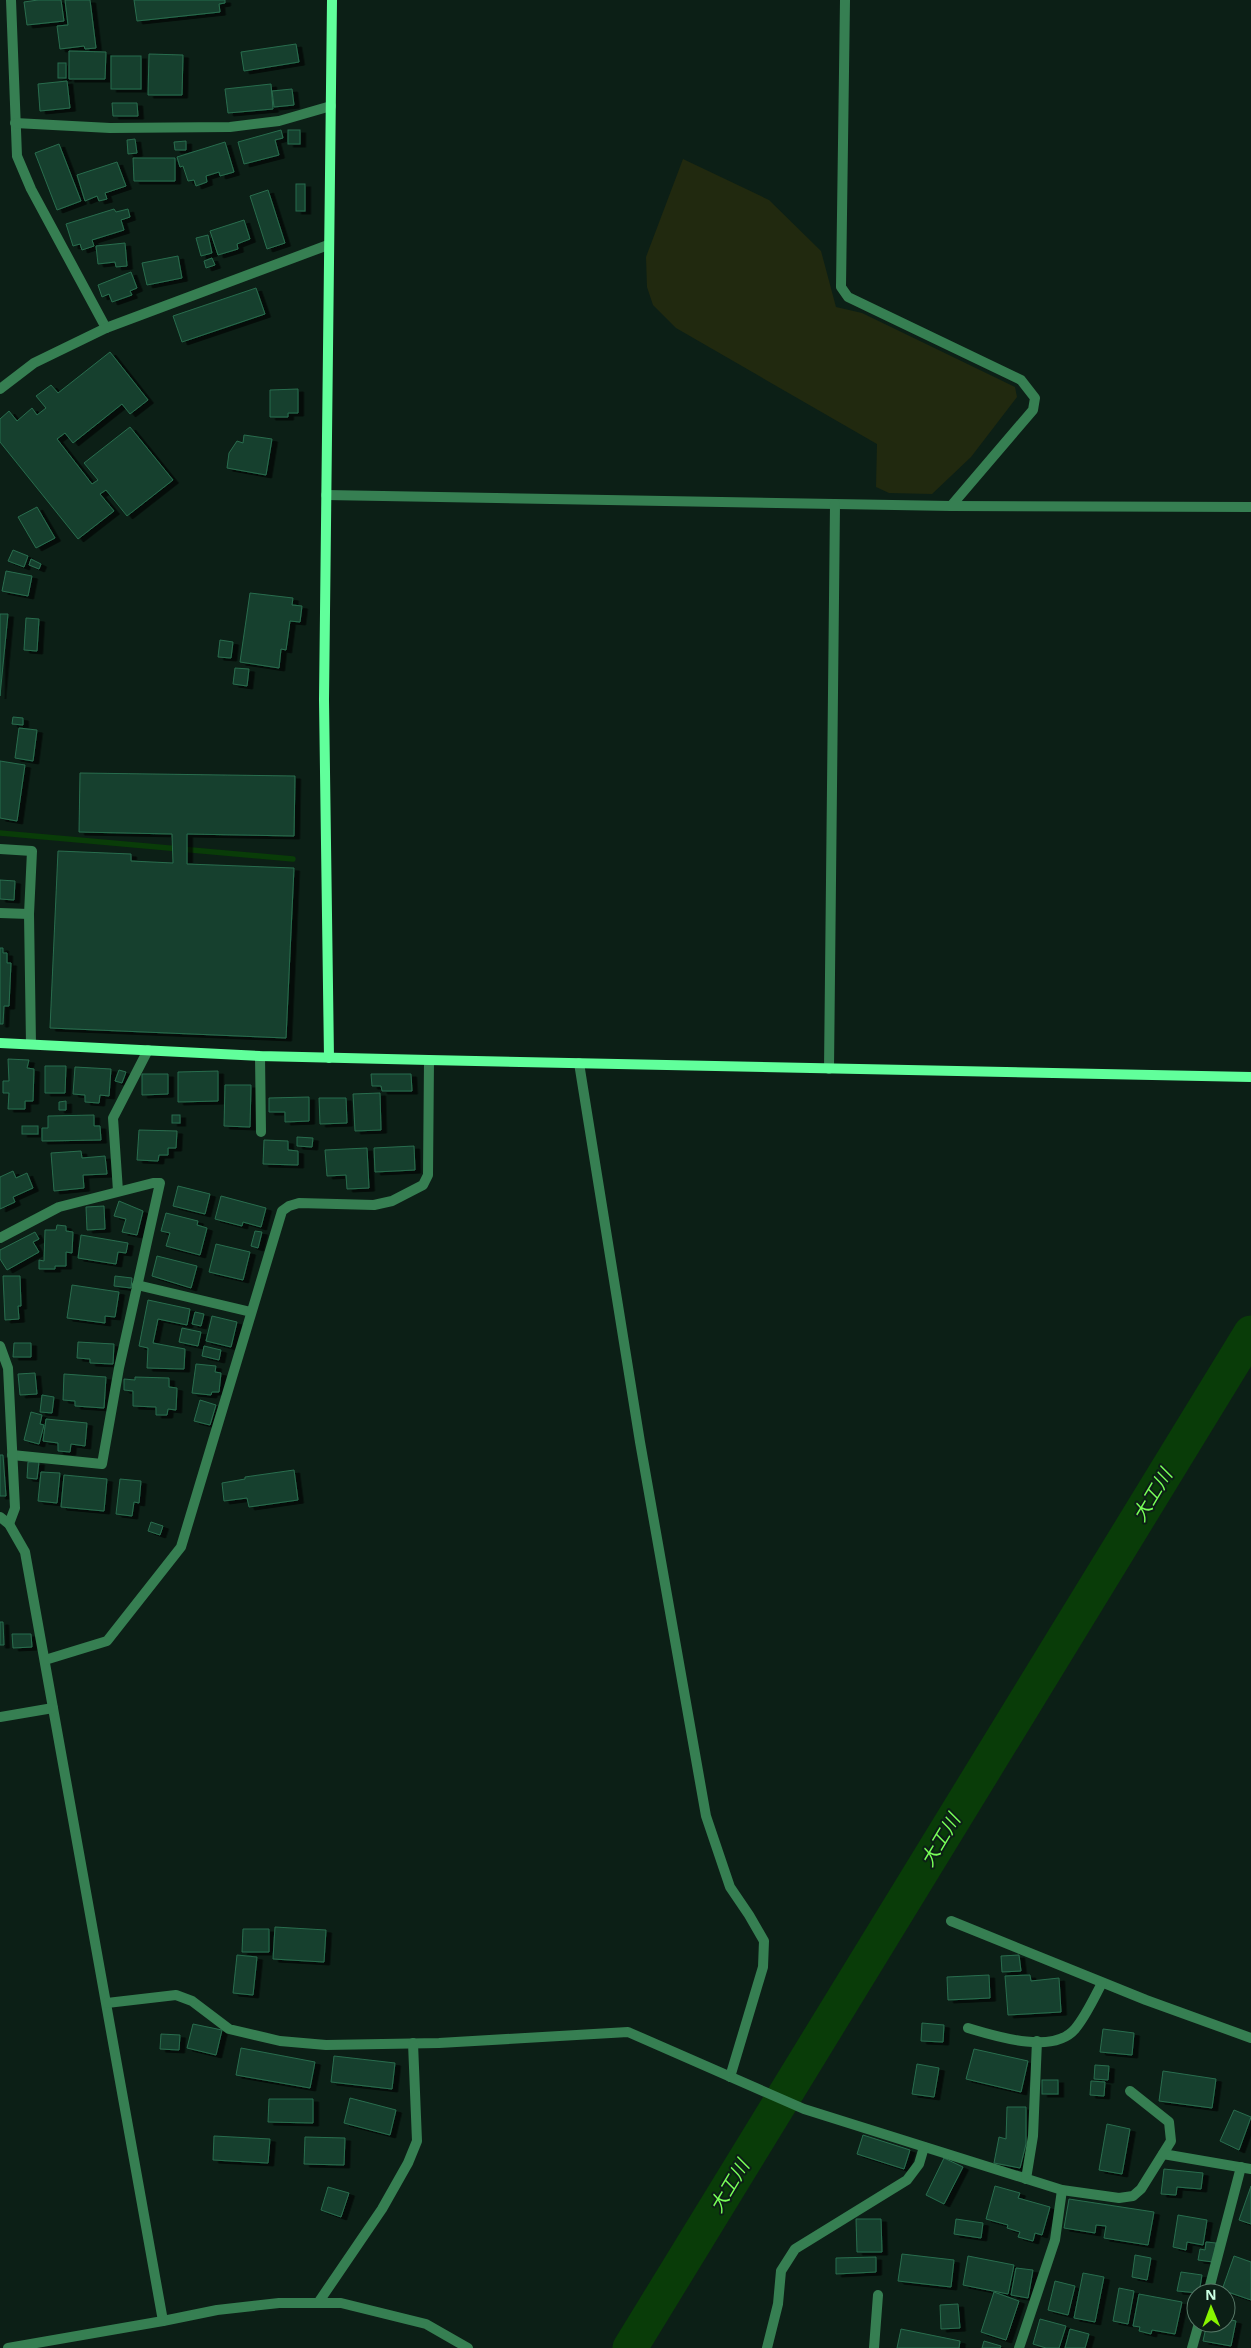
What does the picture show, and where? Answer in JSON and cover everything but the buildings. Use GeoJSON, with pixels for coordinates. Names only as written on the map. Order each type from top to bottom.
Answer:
{"type":"FeatureCollection","features":[{"type":"Feature","properties":{"kind":"street"},"geometry":{"type":"LineString","coordinates":[[11,0],[17,156],[31,189],[106,328]]}},
{"type":"Feature","properties":{"kind":"street"},"geometry":{"type":"LineString","coordinates":[[330,1058],[324,700],[332,0]]}},
{"type":"Feature","properties":{"kind":"street"},"geometry":{"type":"LineString","coordinates":[[845,0],[841,287],[848,297],[1021,380],[1035,398],[1033,410],[951,506]]}},
{"type":"Feature","properties":{"kind":"street"},"geometry":{"type":"LineString","coordinates":[[15,123],[110,128],[230,128],[279,121],[331,106]]}},
{"type":"Feature","properties":{"kind":"street"},"geometry":{"type":"LineString","coordinates":[[0,389],[34,363],[106,328],[328,245]]}},
{"type":"Feature","properties":{"kind":"street"},"geometry":{"type":"LineString","coordinates":[[326,495],[951,506],[1251,507]]}},
{"type":"Feature","properties":{"kind":"street"},"geometry":{"type":"LineString","coordinates":[[829,1069],[835,504]]}},
{"type":"Feature","properties":{"kind":"street"},"geometry":{"type":"LineString","coordinates":[[0,849],[32,851],[29,914],[31,1044]]}},
{"type":"Feature","properties":{"kind":"street"},"geometry":{"type":"LineString","coordinates":[[0,913],[29,914]]}},
{"type":"Feature","properties":{"kind":"street"},"geometry":{"type":"LineString","coordinates":[[0,1043],[330,1058],[1251,1076]]}},
{"type":"Feature","properties":{"kind":"street"},"geometry":{"type":"LineString","coordinates":[[118,1191],[113,1118],[148,1050]]}},
{"type":"Feature","properties":{"kind":"street"},"geometry":{"type":"LineString","coordinates":[[260,1056],[261,1132]]}},
{"type":"Feature","properties":{"kind":"street"},"geometry":{"type":"LineString","coordinates":[[45,1660],[107,1641],[181,1547],[282,1211],[289,1206],[299,1203],[374,1205],[392,1201],[423,1185],[428,1175],[430,1060]]}},
{"type":"Feature","properties":{"kind":"street"},"geometry":{"type":"LineString","coordinates":[[579,1063],[640,1442],[706,1816],[730,1887],[764,1942],[763,1967],[730,2077]]}},
{"type":"Feature","properties":{"kind":"street"},"geometry":{"type":"LineString","coordinates":[[0,1238],[59,1206],[153,1183],[160,1183],[119,1368],[102,1464],[12,1455]]}},
{"type":"Feature","properties":{"kind":"street"},"geometry":{"type":"LineString","coordinates":[[138,1285],[251,1312]]}},
{"type":"Feature","properties":{"kind":"street"},"geometry":{"type":"LineString","coordinates":[[0,1346],[8,1368],[15,1508],[9,1524]]}},
{"type":"Feature","properties":{"kind":"street"},"geometry":{"type":"LineString","coordinates":[[0,1517],[9,1524],[25,1552],[163,2321]]}},
{"type":"Feature","properties":{"kind":"street"},"geometry":{"type":"LineString","coordinates":[[0,1717],[53,1708]]}},
{"type":"Feature","properties":{"kind":"street"},"geometry":{"type":"LineString","coordinates":[[951,1921],[1102,1983],[1251,2038]]}},
{"type":"Feature","properties":{"kind":"street"},"geometry":{"type":"LineString","coordinates":[[968,2028],[1014,2041],[1061,2039],[1074,2030],[1102,1983]]}},
{"type":"Feature","properties":{"kind":"street"},"geometry":{"type":"LineString","coordinates":[[106,2003],[176,1994],[192,2001],[229,2029],[252,2036],[280,2041],[326,2044],[412,2043],[628,2032],[804,2109],[1062,2190],[1119,2198],[1133,2196],[1141,2189],[1171,2141],[1170,2122],[1130,2091]]}},
{"type":"Feature","properties":{"kind":"street"},"geometry":{"type":"LineString","coordinates":[[1026,2179],[1033,2136],[1037,2041]]}},
{"type":"Feature","properties":{"kind":"street"},"geometry":{"type":"LineString","coordinates":[[318,2303],[382,2209],[408,2163],[417,2141],[412,2043]]}},
{"type":"Feature","properties":{"kind":"street"},"geometry":{"type":"LineString","coordinates":[[767,2348],[778,2304],[781,2271],[795,2250],[907,2180],[919,2164],[924,2147]]}},
{"type":"Feature","properties":{"kind":"street"},"geometry":{"type":"LineString","coordinates":[[1163,2154],[1246,2168],[1211,2283]]}},
{"type":"Feature","properties":{"kind":"street"},"geometry":{"type":"LineString","coordinates":[[1019,2348],[1055,2240],[1062,2190]]}},
{"type":"Feature","properties":{"kind":"street"},"geometry":{"type":"LineString","coordinates":[[874,2348],[878,2295]]}},
{"type":"Feature","properties":{"kind":"street"},"geometry":{"type":"LineString","coordinates":[[8,2348],[217,2310],[279,2303],[341,2302],[426,2324],[468,2348]]}},
{"type":"Feature","properties":{"kind":"street"},"geometry":{"type":"LineString","coordinates":[[1192,2348],[1196,2333]]}},
{"type":"Feature","properties":{"kind":"green space"},"geometry":{"type":"Polygon","coordinates":[[[683,159],[769,200],[821,251],[836,307],[862,313],[1015,387],[1017,397],[971,457],[932,494],[889,493],[876,487],[877,444],[676,328],[653,305],[647,287],[646,257],[683,159]]]}},
{"type":"Feature","properties":{"kind":"waterway"},"geometry":{"type":"LineString","coordinates":[[0,833],[293,859]]}},
{"type":"Feature","properties":{"kind":"waterway","name":"大工川"},"geometry":{"type":"LineString","coordinates":[[630,2348],[1251,1333]]}}]}
